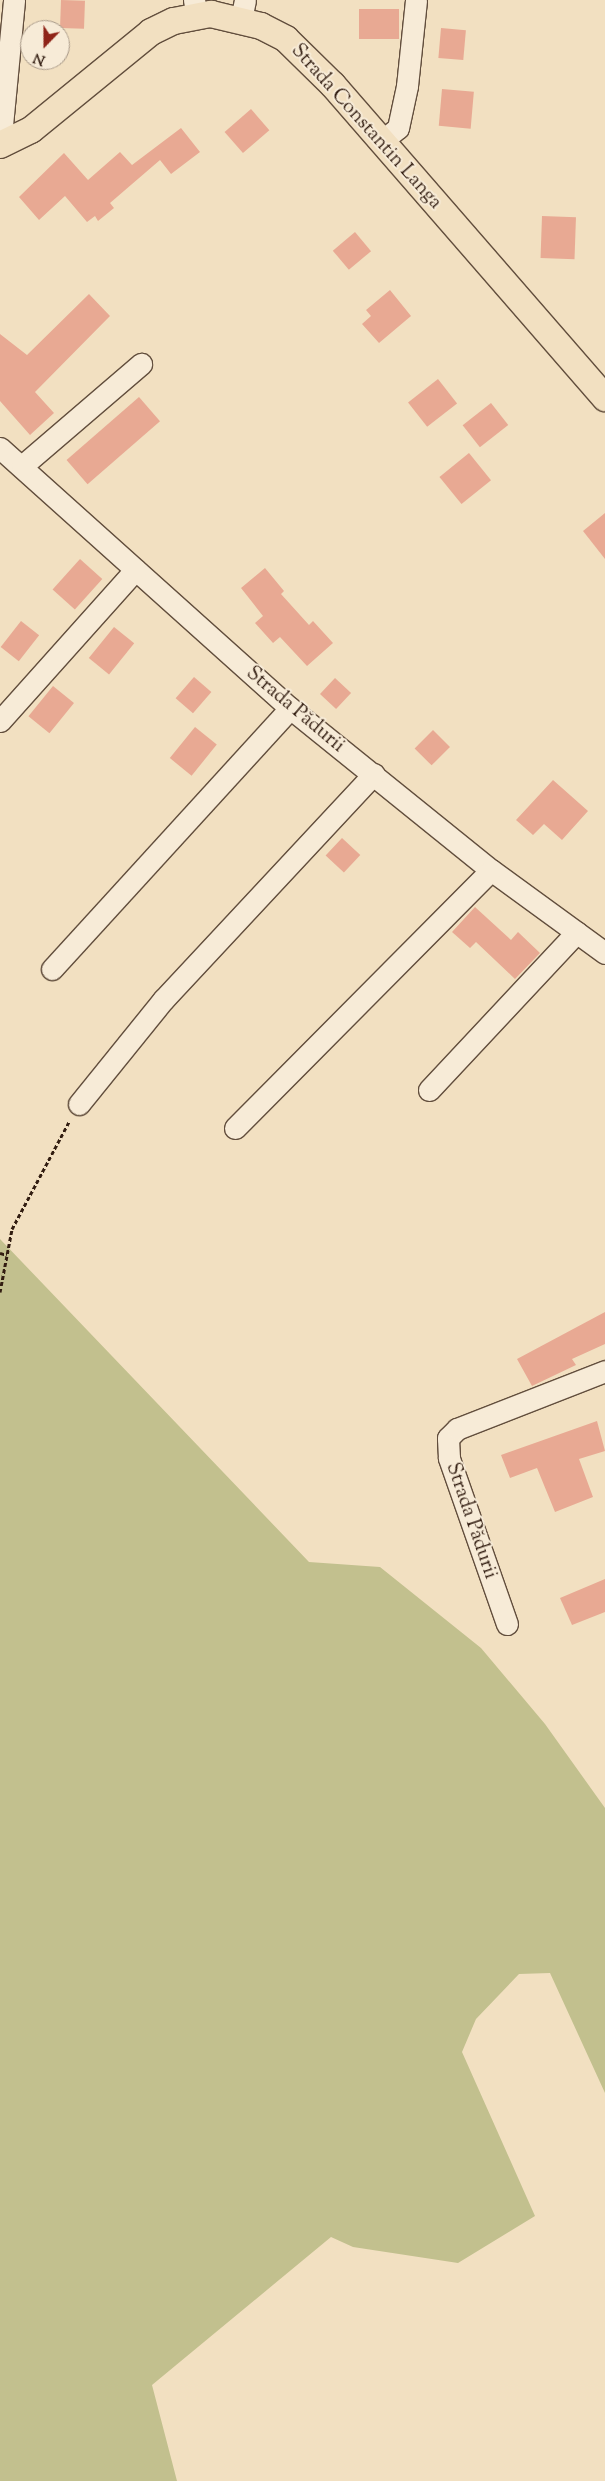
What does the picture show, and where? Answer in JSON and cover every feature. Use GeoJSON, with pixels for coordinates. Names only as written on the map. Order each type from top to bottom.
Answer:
{"type":"FeatureCollection","features":[{"type":"Feature","properties":{"kind":"main road","name":"Strada Constantin Langa"},"geometry":{"type":"LineString","coordinates":[[0,145],[30,130],[151,32],[196,8],[211,14],[243,9],[286,39],[333,85],[383,140],[605,398]]}},
{"type":"Feature","properties":{"kind":"street"},"geometry":{"type":"LineString","coordinates":[[0,145],[14,0]]}},
{"type":"Feature","properties":{"kind":"street"},"geometry":{"type":"LineString","coordinates":[[383,140],[398,128],[409,78],[416,0]]}},
{"type":"Feature","properties":{"kind":"street"},"geometry":{"type":"LineString","coordinates":[[22,466],[141,364]]}},
{"type":"Feature","properties":{"kind":"street","name":"Strada Pădurii"},"geometry":{"type":"LineString","coordinates":[[0,448],[290,708],[492,870],[605,953]]}},
{"type":"Feature","properties":{"kind":"street"},"geometry":{"type":"LineString","coordinates":[[0,721],[135,570]]}},
{"type":"Feature","properties":{"kind":"street"},"geometry":{"type":"LineString","coordinates":[[52,969],[290,708]]}},
{"type":"Feature","properties":{"kind":"street"},"geometry":{"type":"LineString","coordinates":[[78,1104],[163,1000],[374,774]]}},
{"type":"Feature","properties":{"kind":"street"},"geometry":{"type":"LineString","coordinates":[[234,1128],[492,870]]}},
{"type":"Feature","properties":{"kind":"street"},"geometry":{"type":"LineString","coordinates":[[429,1090],[577,932]]}},
{"type":"Feature","properties":{"kind":"street","name":"Strada Pădurii"},"geometry":{"type":"LineString","coordinates":[[507,1624],[449,1458],[448,1438],[457,1428],[605,1371]]}},
{"type":"Feature","properties":{"kind":"path"},"geometry":{"type":"LineString","coordinates":[[0,1292],[12,1228],[78,1104]]}},
{"type":"Feature","properties":{"kind":"path"},"geometry":{"type":"LineString","coordinates":[[0,1253],[7,1255]]}},
{"type":"Feature","properties":{"kind":"shaded area"},"geometry":{"type":"Polygon","coordinates":[[[0,1239],[309,1562],[380,1567],[481,1648],[545,1724],[605,1808],[605,2093],[550,1973],[519,1974],[476,2019],[462,2052],[535,2216],[458,2263],[353,2247],[331,2237],[152,2385],[177,2481],[0,2481],[0,1239]]]}},
{"type":"Feature","properties":{"kind":"building"},"geometry":{"type":"Polygon","coordinates":[[[61,0],[85,1],[84,29],[70,28],[70,20],[60,20],[61,0]]]}},
{"type":"Feature","properties":{"kind":"building"},"geometry":{"type":"Polygon","coordinates":[[[359,9],[399,9],[399,39],[359,39],[359,9]]]}},
{"type":"Feature","properties":{"kind":"building"},"geometry":{"type":"Polygon","coordinates":[[[441,28],[466,30],[463,60],[438,58],[441,28]]]}},
{"type":"Feature","properties":{"kind":"building"},"geometry":{"type":"Polygon","coordinates":[[[442,89],[474,92],[471,129],[439,126],[442,89]]]}},
{"type":"Feature","properties":{"kind":"building"},"geometry":{"type":"Polygon","coordinates":[[[251,109],[269,130],[243,153],[225,132],[251,109]]]}},
{"type":"Feature","properties":{"kind":"building"},"geometry":{"type":"Polygon","coordinates":[[[181,128],[200,152],[171,174],[160,160],[110,203],[114,208],[98,221],[95,216],[87,222],[65,196],[39,220],[19,197],[64,153],[88,180],[120,152],[132,165],[181,128]]]}},
{"type":"Feature","properties":{"kind":"building"},"geometry":{"type":"Polygon","coordinates":[[[542,216],[576,217],[575,259],[541,258],[542,216]]]}},
{"type":"Feature","properties":{"kind":"building"},"geometry":{"type":"Polygon","coordinates":[[[355,232],[371,251],[349,270],[333,251],[355,232]]]}},
{"type":"Feature","properties":{"kind":"building"},"geometry":{"type":"Polygon","coordinates":[[[390,290],[411,316],[379,343],[362,324],[371,316],[366,310],[390,290]]]}},
{"type":"Feature","properties":{"kind":"building"},"geometry":{"type":"Polygon","coordinates":[[[89,294],[110,316],[35,392],[54,413],[30,435],[0,401],[0,334],[27,355],[89,294]]]}},
{"type":"Feature","properties":{"kind":"building"},"geometry":{"type":"Polygon","coordinates":[[[438,379],[457,403],[427,427],[408,402],[438,379]]]}},
{"type":"Feature","properties":{"kind":"building"},"geometry":{"type":"Polygon","coordinates":[[[139,397],[160,421],[88,484],[67,460],[139,397]]]}},
{"type":"Feature","properties":{"kind":"building"},"geometry":{"type":"Polygon","coordinates":[[[491,403],[508,425],[480,447],[463,425],[491,403]]]}},
{"type":"Feature","properties":{"kind":"building"},"geometry":{"type":"Polygon","coordinates":[[[469,453],[491,480],[461,504],[439,477],[469,453]]]}},
{"type":"Feature","properties":{"kind":"building"},"geometry":{"type":"Polygon","coordinates":[[[605,513],[605,559],[583,531],[605,513]]]}},
{"type":"Feature","properties":{"kind":"building"},"geometry":{"type":"Polygon","coordinates":[[[80,559],[102,579],[75,610],[53,589],[80,559]]]}},
{"type":"Feature","properties":{"kind":"building"},"geometry":{"type":"Polygon","coordinates":[[[265,568],[284,591],[281,594],[309,625],[313,621],[333,643],[307,666],[280,637],[273,643],[255,623],[263,616],[241,588],[265,568]]]}},
{"type":"Feature","properties":{"kind":"building"},"geometry":{"type":"Polygon","coordinates":[[[21,621],[39,635],[19,661],[1,647],[21,621]]]}},
{"type":"Feature","properties":{"kind":"building"},"geometry":{"type":"Polygon","coordinates":[[[114,627],[134,643],[109,674],[89,658],[114,627]]]}},
{"type":"Feature","properties":{"kind":"building"},"geometry":{"type":"Polygon","coordinates":[[[194,677],[211,692],[193,713],[176,698],[194,677]]]}},
{"type":"Feature","properties":{"kind":"building"},"geometry":{"type":"Polygon","coordinates":[[[335,678],[351,693],[336,709],[320,694],[335,678]]]}},
{"type":"Feature","properties":{"kind":"building"},"geometry":{"type":"Polygon","coordinates":[[[53,686],[74,703],[49,733],[28,716],[53,686]]]}},
{"type":"Feature","properties":{"kind":"building"},"geometry":{"type":"Polygon","coordinates":[[[195,727],[217,745],[192,776],[170,758],[195,727]]]}},
{"type":"Feature","properties":{"kind":"building"},"geometry":{"type":"Polygon","coordinates":[[[433,730],[450,747],[432,765],[415,748],[433,730]]]}},
{"type":"Feature","properties":{"kind":"building"},"geometry":{"type":"Polygon","coordinates":[[[553,780],[588,811],[562,840],[544,824],[533,835],[516,820],[553,780]]]}},
{"type":"Feature","properties":{"kind":"building"},"geometry":{"type":"Polygon","coordinates":[[[342,838],[360,855],[344,873],[326,856],[342,838]]]}},
{"type":"Feature","properties":{"kind":"building"},"geometry":{"type":"Polygon","coordinates":[[[475,907],[511,940],[518,932],[540,953],[515,979],[476,942],[470,948],[452,932],[475,907]]]}},
{"type":"Feature","properties":{"kind":"building"},"geometry":{"type":"Polygon","coordinates":[[[605,1312],[605,1344],[572,1359],[576,1365],[532,1386],[517,1359],[605,1312]]]}},
{"type":"Feature","properties":{"kind":"building"},"geometry":{"type":"Polygon","coordinates":[[[597,1421],[605,1451],[579,1459],[593,1497],[555,1512],[537,1468],[510,1478],[501,1455],[597,1421]]]}},
{"type":"Feature","properties":{"kind":"building"},"geometry":{"type":"Polygon","coordinates":[[[605,1579],[605,1612],[572,1625],[560,1598],[605,1579]]]}}]}
